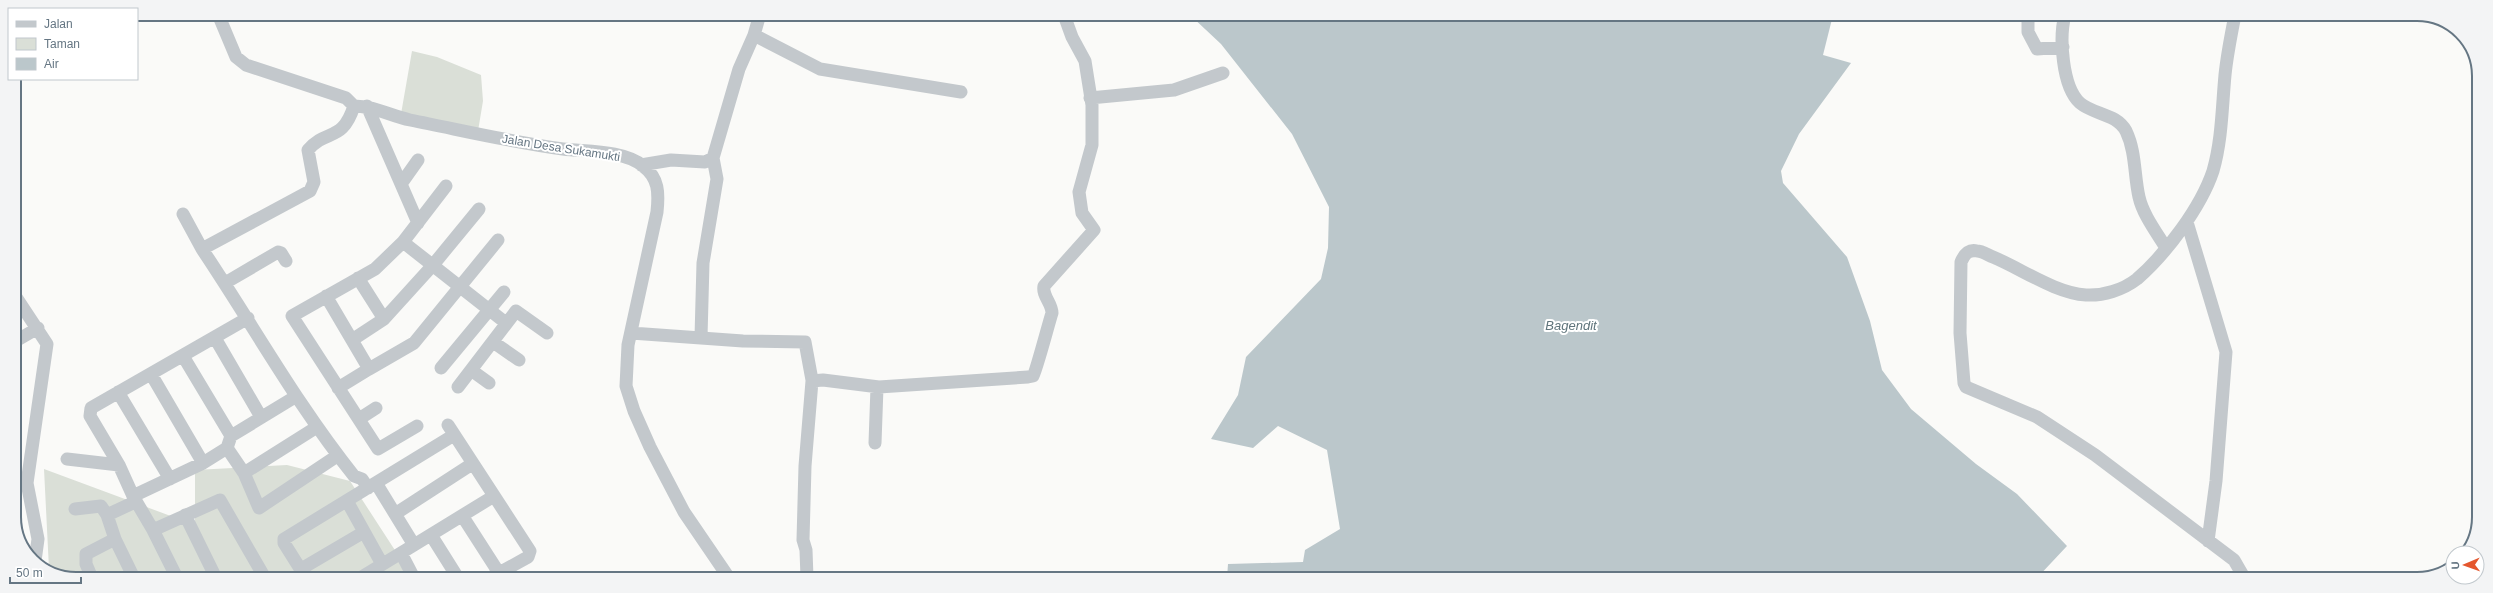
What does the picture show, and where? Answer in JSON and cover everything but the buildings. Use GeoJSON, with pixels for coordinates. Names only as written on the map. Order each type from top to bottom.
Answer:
{"type":"FeatureCollection","features":[{"type":"Feature","properties":{"kind":"street","name":"Jalan Desa Sukamukti"},"geometry":{"type":"LineString","coordinates":[[221,21],[236,56],[246,65],[346,98],[361,106],[394,116],[472,133],[621,157],[642,165],[654,176],[659,190],[657,212],[625,364],[626,386],[634,411],[684,512],[725,572]]}},
{"type":"Feature","properties":{"kind":"street"},"geometry":{"type":"LineString","coordinates":[[701,337],[703,262],[718,179],[713,158],[739,69],[754,35],[758,21]]}},
{"type":"Feature","properties":{"kind":"street"},"geometry":{"type":"LineString","coordinates":[[812,380],[877,387],[1028,377],[1033,376],[1036,372],[1038,357],[1052,312],[1051,305],[1043,288],[1094,230],[1082,213],[1079,192],[1093,139],[1090,98],[1085,61],[1072,37],[1066,21]]}},
{"type":"Feature","properties":{"kind":"street"},"geometry":{"type":"LineString","coordinates":[[2028,21],[2028,32],[2037,49],[2063,47]]}},
{"type":"Feature","properties":{"kind":"street"},"geometry":{"type":"LineString","coordinates":[[2065,21],[2063,47],[2068,78],[2073,93],[2080,103],[2116,119],[2125,130],[2132,150],[2139,198],[2166,248]]}},
{"type":"Feature","properties":{"kind":"street"},"geometry":{"type":"LineString","coordinates":[[2234,21],[2225,76],[2224,112],[2212,171],[2187,222],[2166,248],[2136,280],[2106,294],[2086,295],[2037,279],[2009,264],[1976,250],[1965,254],[1961,262],[1959,276],[1960,333],[1964,383],[1973,390],[2037,417],[2095,455],[2234,560],[2242,572]]}},
{"type":"Feature","properties":{"kind":"street"},"geometry":{"type":"LineString","coordinates":[[754,35],[820,69],[961,92]]}},
{"type":"Feature","properties":{"kind":"street"},"geometry":{"type":"LineString","coordinates":[[1090,98],[1174,90],[1223,73]]}},
{"type":"Feature","properties":{"kind":"street"},"geometry":{"type":"LineString","coordinates":[[202,249],[310,191],[314,182],[308,150],[313,145],[345,128],[361,106],[401,184],[418,223]]}},
{"type":"Feature","properties":{"kind":"street"},"geometry":{"type":"LineString","coordinates":[[642,165],[671,160],[705,162],[713,158]]}},
{"type":"Feature","properties":{"kind":"street"},"geometry":{"type":"LineString","coordinates":[[401,184],[418,160]]}},
{"type":"Feature","properties":{"kind":"street"},"geometry":{"type":"LineString","coordinates":[[417,426],[378,450],[292,316],[376,269],[403,242],[446,186]]}},
{"type":"Feature","properties":{"kind":"street"},"geometry":{"type":"LineString","coordinates":[[352,340],[384,319],[433,266],[479,210]]}},
{"type":"Feature","properties":{"kind":"street"},"geometry":{"type":"LineString","coordinates":[[183,214],[202,249],[248,318],[295,397],[337,456],[354,476],[362,479],[368,488],[395,514],[414,545]]}},
{"type":"Feature","properties":{"kind":"street"},"geometry":{"type":"LineString","coordinates":[[2187,222],[2226,352],[2216,481],[2208,541]]}},
{"type":"Feature","properties":{"kind":"street"},"geometry":{"type":"LineString","coordinates":[[338,388],[414,343],[498,240]]}},
{"type":"Feature","properties":{"kind":"street"},"geometry":{"type":"LineString","coordinates":[[403,242],[506,323]]}},
{"type":"Feature","properties":{"kind":"street"},"geometry":{"type":"LineString","coordinates":[[225,283],[278,252],[281,253],[286,260]]}},
{"type":"Feature","properties":{"kind":"street"},"geometry":{"type":"LineString","coordinates":[[358,278],[384,319]]}},
{"type":"Feature","properties":{"kind":"street"},"geometry":{"type":"LineString","coordinates":[[441,368],[504,292]]}},
{"type":"Feature","properties":{"kind":"street"},"geometry":{"type":"LineString","coordinates":[[326,296],[369,369]]}},
{"type":"Feature","properties":{"kind":"street"},"geometry":{"type":"LineString","coordinates":[[21,304],[45,339],[47,350],[27,483],[38,540],[36,554]]}},
{"type":"Feature","properties":{"kind":"street"},"geometry":{"type":"LineString","coordinates":[[458,387],[516,311],[547,333]]}},
{"type":"Feature","properties":{"kind":"street"},"geometry":{"type":"LineString","coordinates":[[174,572],[153,530],[134,499],[119,464],[90,412],[94,404],[216,338],[248,318]]}},
{"type":"Feature","properties":{"kind":"street"},"geometry":{"type":"LineString","coordinates":[[21,338],[38,328]]}},
{"type":"Feature","properties":{"kind":"street"},"geometry":{"type":"LineString","coordinates":[[631,333],[805,342],[812,380],[805,466],[803,540],[806,550],[807,572]]}},
{"type":"Feature","properties":{"kind":"street"},"geometry":{"type":"LineString","coordinates":[[216,338],[261,417]]}},
{"type":"Feature","properties":{"kind":"street"},"geometry":{"type":"LineString","coordinates":[[492,342],[519,360]]}},
{"type":"Feature","properties":{"kind":"street"},"geometry":{"type":"LineString","coordinates":[[183,356],[229,442],[244,473],[258,508],[337,456]]}},
{"type":"Feature","properties":{"kind":"street"},"geometry":{"type":"LineString","coordinates":[[471,370],[489,382]]}},
{"type":"Feature","properties":{"kind":"street"},"geometry":{"type":"LineString","coordinates":[[151,374],[203,463]]}},
{"type":"Feature","properties":{"kind":"street"},"geometry":{"type":"LineString","coordinates":[[875,443],[877,387]]}},
{"type":"Feature","properties":{"kind":"street"},"geometry":{"type":"LineString","coordinates":[[118,392],[170,479]]}},
{"type":"Feature","properties":{"kind":"street"},"geometry":{"type":"LineString","coordinates":[[107,515],[170,479],[203,463],[261,417],[295,397]]}},
{"type":"Feature","properties":{"kind":"street"},"geometry":{"type":"LineString","coordinates":[[359,419],[376,408]]}},
{"type":"Feature","properties":{"kind":"street"},"geometry":{"type":"LineString","coordinates":[[244,473],[317,427]]}},
{"type":"Feature","properties":{"kind":"street"},"geometry":{"type":"LineString","coordinates":[[303,572],[284,543],[284,539],[368,488],[451,430],[530,555],[499,572]]}},
{"type":"Feature","properties":{"kind":"street"},"geometry":{"type":"LineString","coordinates":[[67,459],[119,464]]}},
{"type":"Feature","properties":{"kind":"street"},"geometry":{"type":"LineString","coordinates":[[395,514],[472,464]]}},
{"type":"Feature","properties":{"kind":"street"},"geometry":{"type":"LineString","coordinates":[[369,572],[463,517],[494,496]]}},
{"type":"Feature","properties":{"kind":"street"},"geometry":{"type":"LineString","coordinates":[[153,530],[220,500],[262,572]]}},
{"type":"Feature","properties":{"kind":"street"},"geometry":{"type":"LineString","coordinates":[[347,501],[382,564]]}},
{"type":"Feature","properties":{"kind":"street"},"geometry":{"type":"LineString","coordinates":[[74,508],[101,506],[107,515],[115,539],[131,572]]}},
{"type":"Feature","properties":{"kind":"street"},"geometry":{"type":"LineString","coordinates":[[185,515],[213,572]]}},
{"type":"Feature","properties":{"kind":"street"},"geometry":{"type":"LineString","coordinates":[[463,517],[492,572]]}},
{"type":"Feature","properties":{"kind":"street"},"geometry":{"type":"LineString","coordinates":[[307,572],[364,532]]}},
{"type":"Feature","properties":{"kind":"street"},"geometry":{"type":"LineString","coordinates":[[431,535],[454,572]]}},
{"type":"Feature","properties":{"kind":"street"},"geometry":{"type":"LineString","coordinates":[[89,572],[86,564],[86,554],[115,539]]}},
{"type":"Feature","properties":{"kind":"street"},"geometry":{"type":"LineString","coordinates":[[401,553],[411,572]]}},
{"type":"Feature","properties":{"kind":"green space"},"geometry":{"type":"Polygon","coordinates":[[[412,51],[437,57],[481,75],[483,101],[478,131],[401,114],[412,51]]]}},
{"type":"Feature","properties":{"kind":"green space"},"geometry":{"type":"Polygon","coordinates":[[[287,465],[350,481],[409,572],[76,572],[65,571],[49,565],[44,469],[195,525],[195,470],[287,465]]]}},
{"type":"Feature","properties":{"kind":"water","name":"Bagendit"},"geometry":{"type":"Polygon","coordinates":[[[1196,21],[1832,21],[1823,55],[1851,63],[1799,134],[1781,171],[1783,183],[1847,257],[1870,321],[1882,370],[1911,409],[1976,464],[2017,494],[2067,546],[2043,572],[1227,572],[1228,564],[1303,562],[1305,550],[1340,529],[1327,450],[1278,426],[1253,448],[1211,439],[1238,395],[1246,357],[1321,279],[1328,248],[1329,207],[1292,134],[1221,44],[1196,21]]]}}]}
